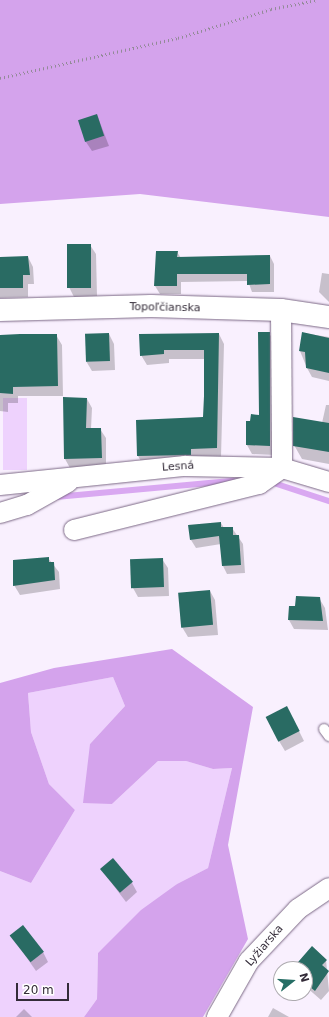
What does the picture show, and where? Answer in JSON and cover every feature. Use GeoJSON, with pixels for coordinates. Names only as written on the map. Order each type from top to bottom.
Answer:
{"type":"FeatureCollection","features":[{"type":"Feature","properties":{"kind":"main road","name":"Topoľčianska"},"geometry":{"type":"LineString","coordinates":[[0,310],[151,306],[281,310],[329,317]]}},
{"type":"Feature","properties":{"kind":"street"},"geometry":{"type":"LineString","coordinates":[[74,530],[259,484],[282,468],[281,310]]}},
{"type":"Feature","properties":{"kind":"street","name":"Lesná"},"geometry":{"type":"LineString","coordinates":[[0,485],[73,479],[185,466],[282,468],[329,482]]}},
{"type":"Feature","properties":{"kind":"street","name":"Lesná"},"geometry":{"type":"LineString","coordinates":[[0,513],[27,505],[73,479]]}},
{"type":"Feature","properties":{"kind":"street","name":"Lyžiarska"},"geometry":{"type":"LineString","coordinates":[[216,1017],[249,960],[298,909],[329,888]]}},
{"type":"Feature","properties":{"kind":"path"},"geometry":{"type":"LineString","coordinates":[[0,78],[178,38],[271,9],[317,0]]}},
{"type":"Feature","properties":{"kind":"shaded area"},"geometry":{"type":"Polygon","coordinates":[[[0,0],[329,0],[329,217],[140,194],[0,204],[0,0]]]}},
{"type":"Feature","properties":{"kind":"shaded area"},"geometry":{"type":"Polygon","coordinates":[[[3,398],[27,398],[27,470],[3,470],[3,398]]]}},
{"type":"Feature","properties":{"kind":"shaded area"},"geometry":{"type":"Polygon","coordinates":[[[172,649],[253,707],[228,845],[248,939],[203,1017],[84,1017],[97,999],[98,953],[141,910],[177,884],[208,868],[232,768],[213,769],[186,761],[158,761],[112,804],[83,803],[90,744],[125,706],[113,677],[28,693],[31,732],[49,784],[75,810],[31,883],[0,871],[0,683],[54,668],[172,649]]]}},
{"type":"Feature","properties":{"kind":"shaded area"},"geometry":{"type":"Polygon","coordinates":[[[113,677],[125,706],[90,744],[112,804],[158,761],[186,761],[213,769],[232,768],[208,868],[177,884],[98,953],[97,999],[84,1017],[0,1017],[0,871],[31,883],[75,810],[49,784],[31,732],[28,693],[113,677]]]}},
{"type":"Feature","properties":{"kind":"building"},"geometry":{"type":"Polygon","coordinates":[[[97,114],[104,136],[85,142],[78,120],[97,114]]]}},
{"type":"Feature","properties":{"kind":"building"},"geometry":{"type":"Polygon","coordinates":[[[67,244],[91,244],[91,288],[67,288],[67,244]]]}},
{"type":"Feature","properties":{"kind":"building"},"geometry":{"type":"Polygon","coordinates":[[[156,251],[178,251],[177,257],[270,255],[270,284],[247,285],[247,274],[177,274],[177,286],[154,286],[156,251]]]}},
{"type":"Feature","properties":{"kind":"building"},"geometry":{"type":"Polygon","coordinates":[[[28,256],[30,275],[23,275],[23,288],[0,288],[0,257],[28,256]]]}},
{"type":"Feature","properties":{"kind":"building"},"geometry":{"type":"Polygon","coordinates":[[[258,332],[270,332],[270,446],[246,445],[246,421],[250,421],[251,414],[259,415],[258,332]]]}},
{"type":"Feature","properties":{"kind":"building"},"geometry":{"type":"Polygon","coordinates":[[[302,332],[329,338],[329,373],[306,368],[305,352],[299,351],[302,332]]]}},
{"type":"Feature","properties":{"kind":"building"},"geometry":{"type":"Polygon","coordinates":[[[109,333],[110,361],[86,362],[85,334],[109,333]]]}},
{"type":"Feature","properties":{"kind":"building"},"geometry":{"type":"Polygon","coordinates":[[[219,333],[217,448],[191,449],[191,455],[137,456],[136,420],[203,417],[204,396],[204,350],[164,350],[164,354],[140,356],[139,334],[219,333]]]}},
{"type":"Feature","properties":{"kind":"building"},"geometry":{"type":"Polygon","coordinates":[[[57,334],[58,386],[13,387],[13,394],[0,393],[0,335],[57,334]]]}},
{"type":"Feature","properties":{"kind":"building"},"geometry":{"type":"Polygon","coordinates":[[[63,397],[87,398],[86,428],[101,428],[102,458],[64,459],[63,397]]]}},
{"type":"Feature","properties":{"kind":"building"},"geometry":{"type":"Polygon","coordinates":[[[293,417],[329,423],[329,452],[293,446],[293,417]]]}},
{"type":"Feature","properties":{"kind":"building"},"geometry":{"type":"Polygon","coordinates":[[[221,522],[221,527],[233,527],[233,535],[239,535],[241,565],[222,566],[219,536],[190,540],[188,525],[221,522]]]}},
{"type":"Feature","properties":{"kind":"building"},"geometry":{"type":"Polygon","coordinates":[[[49,557],[49,562],[54,562],[55,580],[13,586],[13,560],[49,557]]]}},
{"type":"Feature","properties":{"kind":"building"},"geometry":{"type":"Polygon","coordinates":[[[163,558],[164,587],[131,588],[130,559],[163,558]]]}},
{"type":"Feature","properties":{"kind":"building"},"geometry":{"type":"Polygon","coordinates":[[[210,590],[213,625],[181,628],[178,593],[210,590]]]}},
{"type":"Feature","properties":{"kind":"building"},"geometry":{"type":"Polygon","coordinates":[[[296,596],[320,597],[323,621],[288,620],[289,606],[295,606],[296,596]]]}},
{"type":"Feature","properties":{"kind":"building"},"geometry":{"type":"Polygon","coordinates":[[[287,706],[300,731],[278,742],[266,717],[287,706]]]}},
{"type":"Feature","properties":{"kind":"building"},"geometry":{"type":"Polygon","coordinates":[[[113,858],[133,882],[120,893],[100,869],[113,858]]]}},
{"type":"Feature","properties":{"kind":"building"},"geometry":{"type":"Polygon","coordinates":[[[23,925],[44,952],[31,962],[10,935],[23,925]]]}},
{"type":"Feature","properties":{"kind":"building"},"geometry":{"type":"Polygon","coordinates":[[[312,946],[327,960],[322,965],[329,971],[315,991],[313,989],[313,961],[299,961],[312,946]]]}},
{"type":"Feature","properties":{"kind":"waterway"},"geometry":{"type":"LineString","coordinates":[[56,497],[233,481]]}},
{"type":"Feature","properties":{"kind":"waterway"},"geometry":{"type":"LineString","coordinates":[[271,482],[329,501]]}}]}
